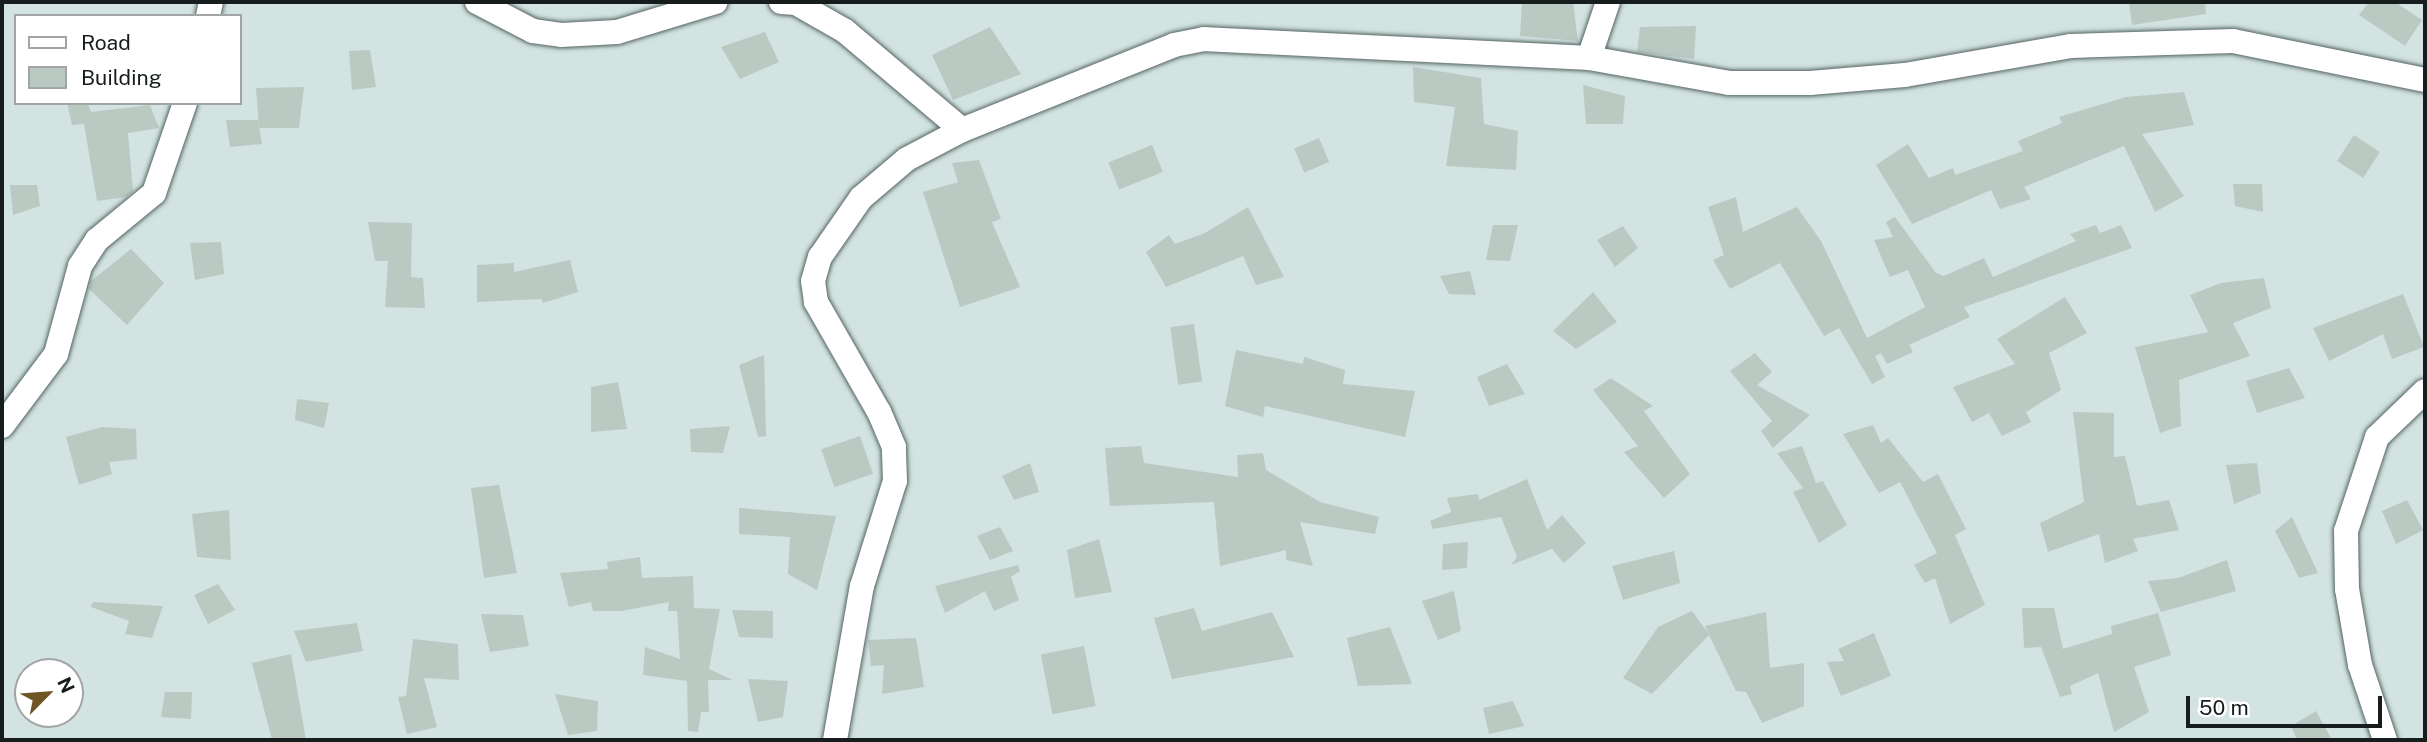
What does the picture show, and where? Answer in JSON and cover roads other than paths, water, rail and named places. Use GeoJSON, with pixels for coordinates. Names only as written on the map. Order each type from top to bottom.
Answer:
{"type":"FeatureCollection","features":[{"type":"Feature","properties":{"kind":"street"},"geometry":{"type":"LineString","coordinates":[[477,2],[533,31],[561,35],[617,32],[716,2]]}},
{"type":"Feature","properties":{"kind":"street"},"geometry":{"type":"LineString","coordinates":[[781,2],[796,3],[845,31],[962,130]]}},
{"type":"Feature","properties":{"kind":"street"},"geometry":{"type":"LineString","coordinates":[[1589,58],[1608,2]]}},
{"type":"Feature","properties":{"kind":"street"},"geometry":{"type":"LineString","coordinates":[[835,740],[862,586],[895,481],[894,447],[816,302],[813,281],[820,257],[861,198],[907,159],[962,130],[1146,56],[1204,39],[1589,58],[1729,83],[1810,83],[1905,75],[2071,46],[2233,41],[2425,79]]}},
{"type":"Feature","properties":{"kind":"street"},"geometry":{"type":"LineString","coordinates":[[2,426],[56,354],[80,266],[97,240],[154,193],[184,105]]}},
{"type":"Feature","properties":{"kind":"street"},"geometry":{"type":"LineString","coordinates":[[2385,740],[2360,665],[2347,589],[2346,531],[2377,437],[2425,391]]}}]}
